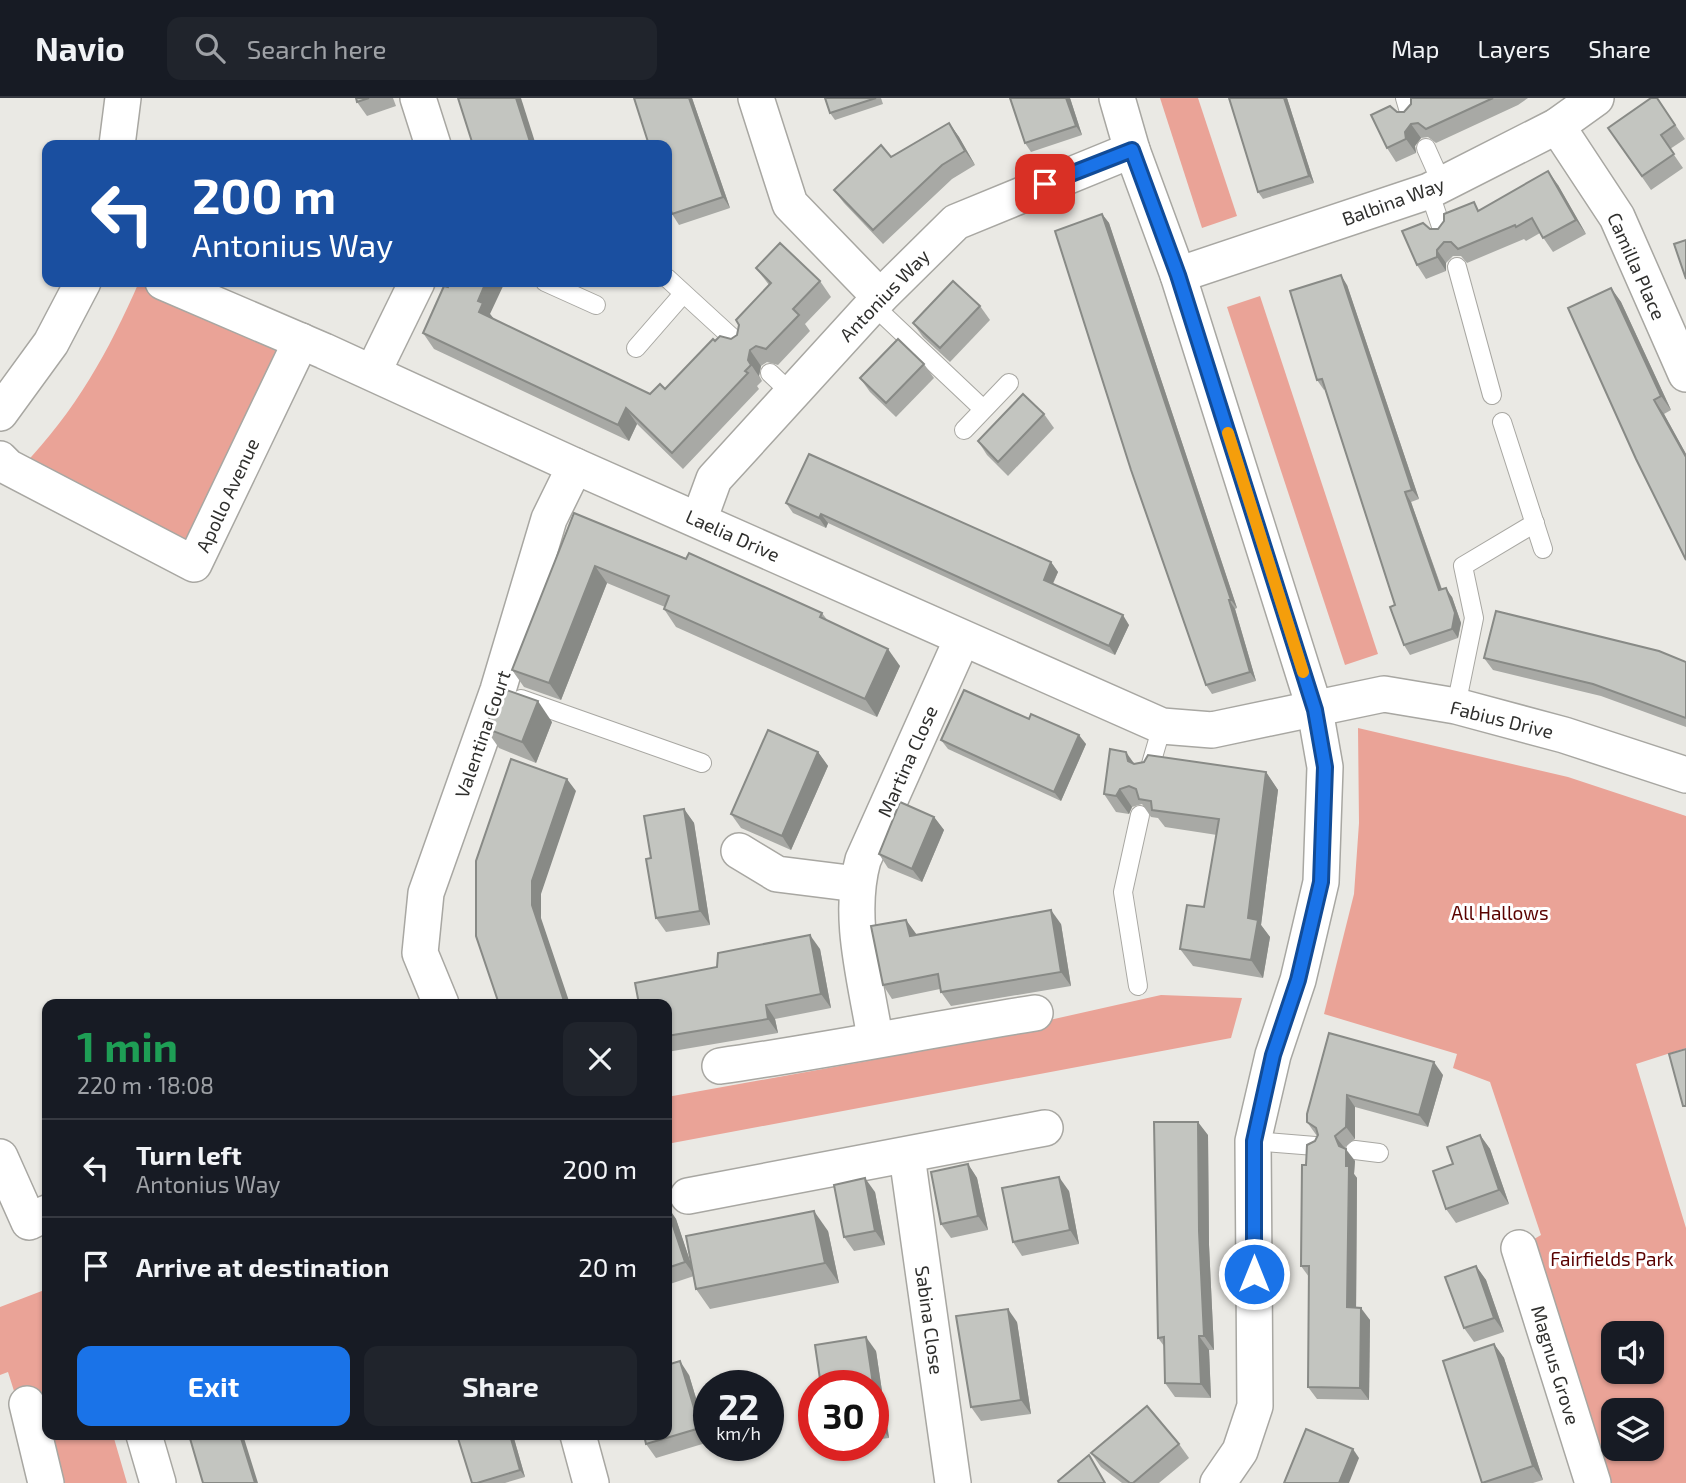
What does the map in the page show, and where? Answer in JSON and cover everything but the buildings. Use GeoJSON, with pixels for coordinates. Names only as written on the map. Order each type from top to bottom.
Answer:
{"type":"FeatureCollection","features":[{"type":"Feature","properties":{"kind":"street"},"geometry":{"type":"LineString","coordinates":[[118,140],[122,98]]}},
{"type":"Feature","properties":{"kind":"street"},"geometry":{"type":"LineString","coordinates":[[418,98],[431,140]]}},
{"type":"Feature","properties":{"kind":"street"},"geometry":{"type":"LineString","coordinates":[[756,98],[790,204],[877,301]]}},
{"type":"Feature","properties":{"kind":"street"},"geometry":{"type":"LineString","coordinates":[[1117,98],[1132,150],[1178,275],[1315,710],[1325,767],[1321,882],[1298,980],[1273,1055],[1254,1141],[1255,1406],[1240,1451],[1218,1483]]}},
{"type":"Feature","properties":{"kind":"street","name":"Balbina Way"},"geometry":{"type":"LineString","coordinates":[[1178,275],[1436,188],[1557,127],[1596,98]]}},
{"type":"Feature","properties":{"kind":"street","name":"Camilla Place"},"geometry":{"type":"LineString","coordinates":[[1557,127],[1617,217],[1686,374]]}},
{"type":"Feature","properties":{"kind":"street","name":"Antonius Way"},"geometry":{"type":"LineString","coordinates":[[699,520],[714,479],[780,383],[877,301],[956,222],[1132,150]]}},
{"type":"Feature","properties":{"kind":"street"},"geometry":{"type":"LineString","coordinates":[[0,413],[51,343],[80,287]]}},
{"type":"Feature","properties":{"kind":"street","name":"Laelia Drive"},"geometry":{"type":"LineString","coordinates":[[175,287],[373,372],[575,466],[1163,726],[1212,730],[1315,710]]}},
{"type":"Feature","properties":{"kind":"street"},"geometry":{"type":"LineString","coordinates":[[373,372],[415,287]]}},
{"type":"Feature","properties":{"kind":"street","name":"Apollo Avenue"},"geometry":{"type":"LineString","coordinates":[[0,459],[194,564],[301,341]]}},
{"type":"Feature","properties":{"kind":"street","name":"Valentina Court"},"geometry":{"type":"LineString","coordinates":[[439,999],[420,953],[426,893],[498,690],[549,519],[575,466]]}},
{"type":"Feature","properties":{"kind":"street","name":"Martina Close"},"geometry":{"type":"LineString","coordinates":[[876,1038],[858,925],[857,884],[863,860],[962,639]]}},
{"type":"Feature","properties":{"kind":"street","name":"Fabius Drive"},"geometry":{"type":"LineString","coordinates":[[1315,710],[1384,694],[1456,706],[1564,735],[1686,775]]}},
{"type":"Feature","properties":{"kind":"street"},"geometry":{"type":"LineString","coordinates":[[739,851],[777,874],[857,884]]}},
{"type":"Feature","properties":{"kind":"street"},"geometry":{"type":"LineString","coordinates":[[720,1066],[831,1050],[876,1038],[1035,1013]]}},
{"type":"Feature","properties":{"kind":"street"},"geometry":{"type":"LineString","coordinates":[[688,1196],[1045,1128]]}},
{"type":"Feature","properties":{"kind":"street","name":"Sabina Close"},"geometry":{"type":"LineString","coordinates":[[907,1156],[953,1483]]}},
{"type":"Feature","properties":{"kind":"street"},"geometry":{"type":"LineString","coordinates":[[0,1157],[29,1222],[42,1216]]}},
{"type":"Feature","properties":{"kind":"street","name":"Magnus Grove"},"geometry":{"type":"LineString","coordinates":[[1519,1248],[1593,1483]]}},
{"type":"Feature","properties":{"kind":"street"},"geometry":{"type":"LineString","coordinates":[[27,1404],[46,1483]]}},
{"type":"Feature","properties":{"kind":"street"},"geometry":{"type":"LineString","coordinates":[[145,1440],[158,1483]]}},
{"type":"Feature","properties":{"kind":"street"},"geometry":{"type":"LineString","coordinates":[[579,1440],[591,1483]]}},
{"type":"Feature","properties":{"kind":"lane"},"geometry":{"type":"LineString","coordinates":[[1426,148],[1443,232]]}},
{"type":"Feature","properties":{"kind":"lane"},"geometry":{"type":"LineString","coordinates":[[1457,267],[1492,395]]}},
{"type":"Feature","properties":{"kind":"lane"},"geometry":{"type":"LineString","coordinates":[[672,283],[739,344]]}},
{"type":"Feature","properties":{"kind":"lane"},"geometry":{"type":"LineString","coordinates":[[559,287],[596,305]]}},
{"type":"Feature","properties":{"kind":"lane"},"geometry":{"type":"LineString","coordinates":[[636,348],[683,294]]}},
{"type":"Feature","properties":{"kind":"lane"},"geometry":{"type":"LineString","coordinates":[[877,301],[982,408]]}},
{"type":"Feature","properties":{"kind":"lane"},"geometry":{"type":"LineString","coordinates":[[964,430],[982,408],[1009,383]]}},
{"type":"Feature","properties":{"kind":"lane"},"geometry":{"type":"LineString","coordinates":[[1502,422],[1543,549]]}},
{"type":"Feature","properties":{"kind":"lane"},"geometry":{"type":"LineString","coordinates":[[1456,706],[1474,618],[1463,566],[1535,523]]}},
{"type":"Feature","properties":{"kind":"lane"},"geometry":{"type":"LineString","coordinates":[[498,690],[702,763]]}},
{"type":"Feature","properties":{"kind":"lane"},"geometry":{"type":"LineString","coordinates":[[1149,771],[1163,726]]}},
{"type":"Feature","properties":{"kind":"lane"},"geometry":{"type":"LineString","coordinates":[[1138,986],[1123,892],[1140,815]]}},
{"type":"Feature","properties":{"kind":"lane"},"geometry":{"type":"LineString","coordinates":[[1254,1141],[1315,1146]]}},
{"type":"Feature","properties":{"kind":"lane"},"geometry":{"type":"LineString","coordinates":[[1355,1150],[1379,1153]]}},
{"type":"Feature","properties":{"kind":"green space"},"geometry":{"type":"Polygon","coordinates":[[[1160,98],[1198,98],[1237,216],[1202,228],[1160,98]]]}},
{"type":"Feature","properties":{"kind":"green space"},"geometry":{"type":"Polygon","coordinates":[[[137,287],[151,287],[292,346],[193,550],[22,467],[75,402],[115,333],[137,287]]]}},
{"type":"Feature","properties":{"kind":"green space"},"geometry":{"type":"Polygon","coordinates":[[[1260,296],[1378,654],[1345,665],[1227,307],[1260,296]]]}},
{"type":"Feature","properties":{"kind":"green space","name":"All Hallows"},"geometry":{"type":"Polygon","coordinates":[[[1358,728],[1568,777],[1686,816],[1686,1048],[1636,1064],[1686,1228],[1686,1483],[1593,1483],[1519,1248],[1541,1235],[1490,1082],[1453,1068],[1457,1054],[1324,1014],[1354,894],[1359,823],[1358,728]]]}},
{"type":"Feature","properties":{"kind":"green space"},"geometry":{"type":"Polygon","coordinates":[[[1161,995],[1242,998],[1231,1038],[672,1143],[672,1096],[867,1061],[1161,995]]]}},
{"type":"Feature","properties":{"kind":"green space"},"geometry":{"type":"Polygon","coordinates":[[[42,1291],[42,1440],[114,1440],[127,1483],[43,1483],[8,1372],[0,1375],[0,1307],[42,1291]]]}},
{"type":"Feature","properties":{"kind":"slow traffic"},"geometry":{"type":"LineString","coordinates":[[1228,433],[1303,672]]}},
{"type":"Feature","properties":{"kind":"route"},"geometry":{"type":"LineString","coordinates":[[1045,184],[1132,150],[1178,275],[1315,710],[1325,767],[1321,882],[1298,980],[1273,1055],[1254,1141],[1254,1274]]}},
{"type":"Feature","properties":{"kind":"park label","name":"Fairfields Park"},"geometry":{"type":"Point","coordinates":[1612,1258]}}]}
